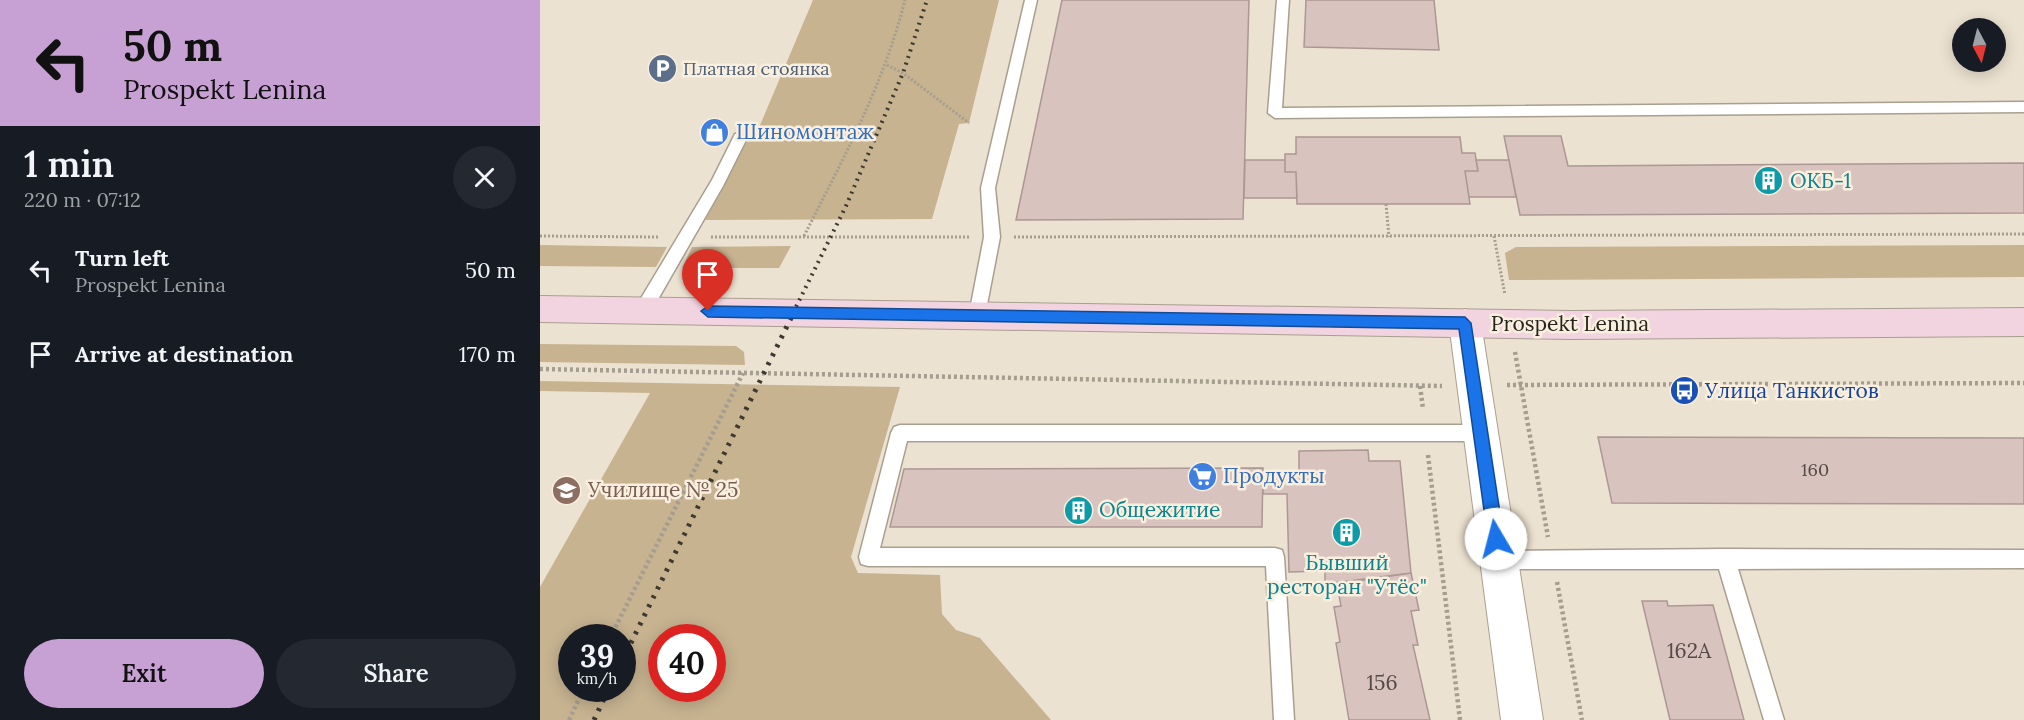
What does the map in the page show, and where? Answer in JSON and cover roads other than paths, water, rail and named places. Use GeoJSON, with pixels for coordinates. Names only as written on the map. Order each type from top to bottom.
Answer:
{"type":"FeatureCollection","features":[{"type":"Feature","properties":{"kind":"main road","name":"Prospekt Lenina"},"geometry":{"type":"LineString","coordinates":[[540,309],[1510,324],[2024,322]]}},
{"type":"Feature","properties":{"kind":"street"},"geometry":{"type":"LineString","coordinates":[[1465,323],[1522,720]]}},
{"type":"Feature","properties":{"kind":"lane"},"geometry":{"type":"LineString","coordinates":[[977,315],[992,237],[988,188],[1031,0]]}},
{"type":"Feature","properties":{"kind":"lane"},"geometry":{"type":"LineString","coordinates":[[1283,0],[1275,113],[2024,107]]}},
{"type":"Feature","properties":{"kind":"lane"},"geometry":{"type":"LineString","coordinates":[[643,310],[718,182],[740,138]]}},
{"type":"Feature","properties":{"kind":"lane"},"geometry":{"type":"LineString","coordinates":[[1284,720],[1275,557],[868,557],[900,433],[1480,433]]}},
{"type":"Feature","properties":{"kind":"lane"},"geometry":{"type":"LineString","coordinates":[[1725,558],[1774,720]]}},
{"type":"Feature","properties":{"kind":"lane"},"geometry":{"type":"LineString","coordinates":[[1499,560],[2024,559]]}},
{"type":"Feature","properties":{"kind":"railway"},"geometry":{"type":"LineString","coordinates":[[793,313],[846,206],[903,73],[927,0]]}},
{"type":"Feature","properties":{"kind":"railway"},"geometry":{"type":"LineString","coordinates":[[636,633],[794,312]]}},
{"type":"Feature","properties":{"kind":"railway"},"geometry":{"type":"LineString","coordinates":[[594,720],[602,702]]}},
{"type":"Feature","properties":{"kind":"place","name":"Платная стоянка"},"geometry":{"type":"Point","coordinates":[662,69]}},
{"type":"Feature","properties":{"kind":"place","name":"Шиномонтаж"},"geometry":{"type":"Point","coordinates":[715,132]}},
{"type":"Feature","properties":{"kind":"place","name":"ОКБ-1"},"geometry":{"type":"Point","coordinates":[1769,181]}},
{"type":"Feature","properties":{"kind":"place","name":"Улица Танкистов"},"geometry":{"type":"Point","coordinates":[1684,391]}},
{"type":"Feature","properties":{"kind":"place","name":"Продукты"},"geometry":{"type":"Point","coordinates":[1202,476]}},
{"type":"Feature","properties":{"kind":"place","name":"Училище № 25"},"geometry":{"type":"Point","coordinates":[567,490]}},
{"type":"Feature","properties":{"kind":"place","name":"Общежитие"},"geometry":{"type":"Point","coordinates":[1078,510]}},
{"type":"Feature","properties":{"kind":"place","name":"Бывший ресторан \"Утёс\""},"geometry":{"type":"Point","coordinates":[1347,532]}}]}
